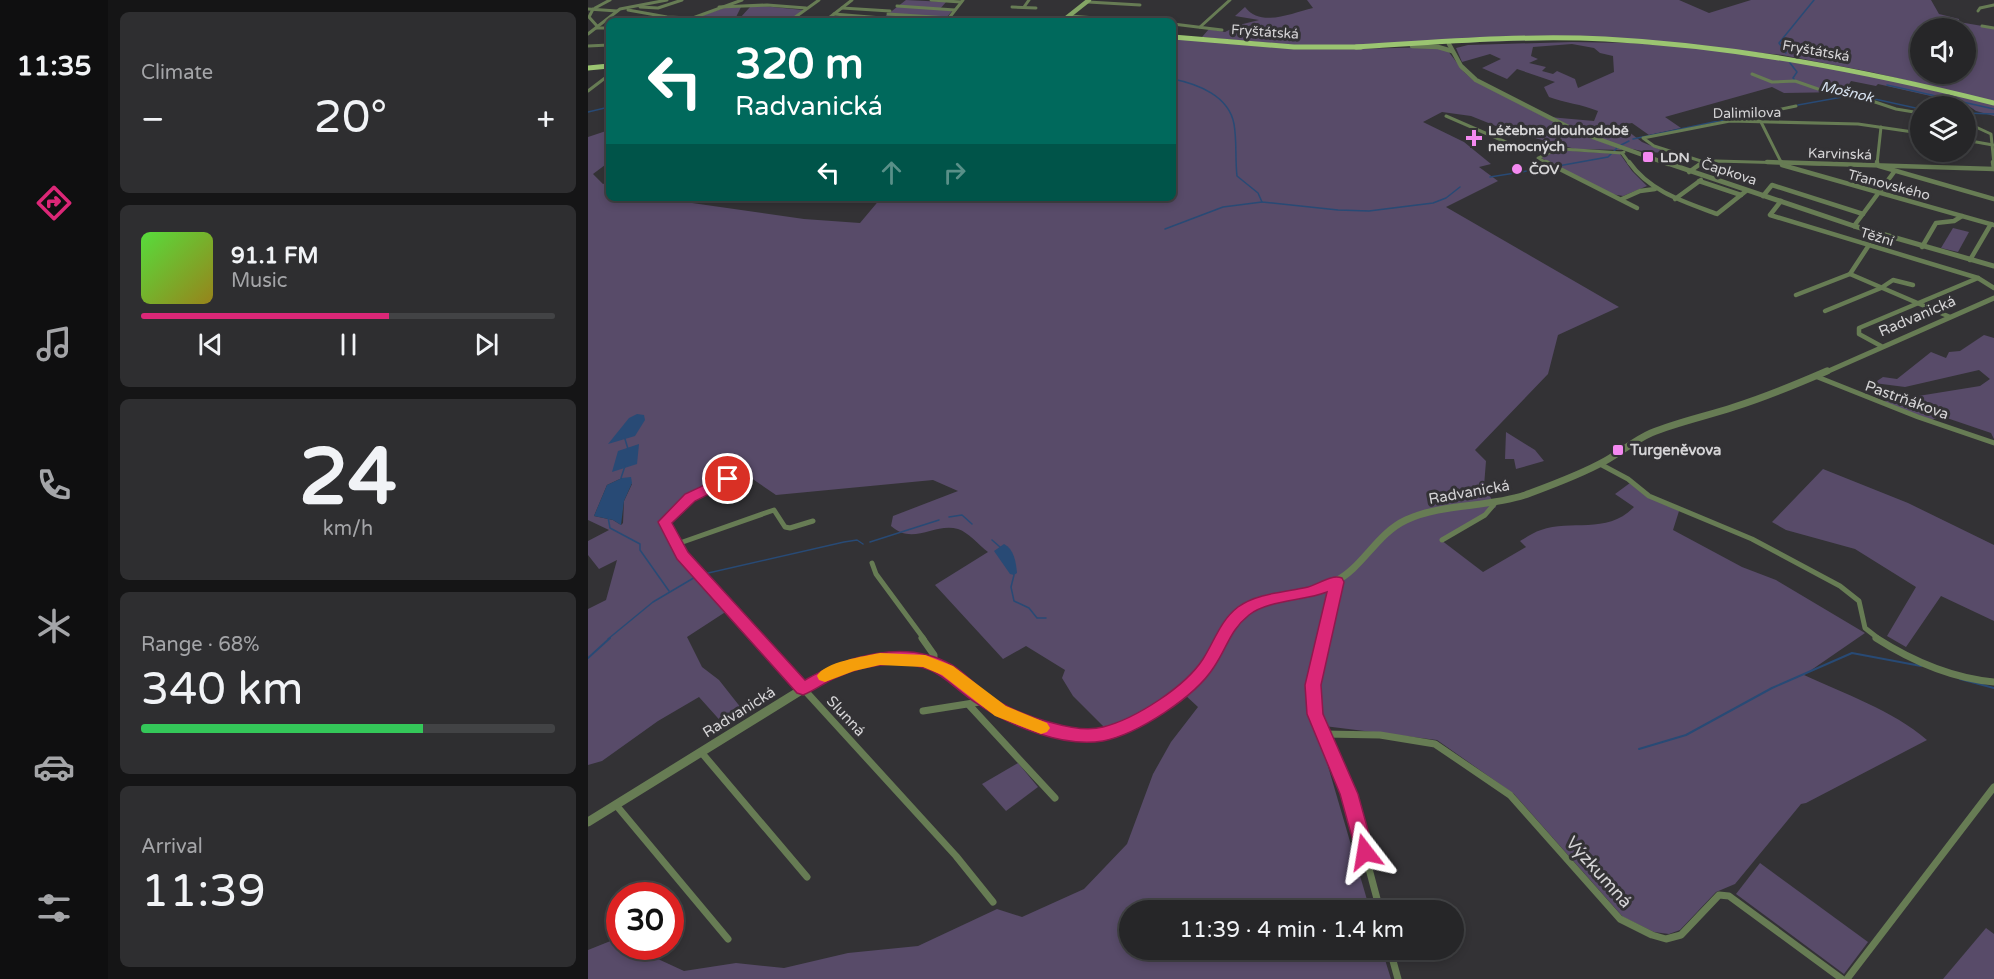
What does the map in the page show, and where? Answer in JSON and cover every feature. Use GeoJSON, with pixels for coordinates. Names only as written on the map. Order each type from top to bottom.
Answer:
{"type":"FeatureCollection","features":[{"type":"Feature","properties":{"kind":"main road"},"geometry":{"type":"LineString","coordinates":[[1066,18],[1088,1]]}},
{"type":"Feature","properties":{"kind":"main road","name":"Fryštátská"},"geometry":{"type":"LineString","coordinates":[[1176,37],[1304,47],[1539,41],[1631,42]]}},
{"type":"Feature","properties":{"kind":"main road","name":"Fryštátská"},"geometry":{"type":"LineString","coordinates":[[1356,47],[1570,38],[1710,48],[1802,60],[1870,73],[1994,103]]}},
{"type":"Feature","properties":{"kind":"main road"},"geometry":{"type":"LineString","coordinates":[[589,68],[606,66]]}},
{"type":"Feature","properties":{"kind":"street"},"geometry":{"type":"LineString","coordinates":[[606,28],[597,27],[589,17],[593,9],[610,0]]}},
{"type":"Feature","properties":{"kind":"street"},"geometry":{"type":"LineString","coordinates":[[608,18],[618,10],[667,0]]}},
{"type":"Feature","properties":{"kind":"street"},"geometry":{"type":"LineString","coordinates":[[631,7],[658,8],[682,0]]}},
{"type":"Feature","properties":{"kind":"street"},"geometry":{"type":"LineString","coordinates":[[588,9],[692,18],[742,0]]}},
{"type":"Feature","properties":{"kind":"street"},"geometry":{"type":"LineString","coordinates":[[794,18],[819,0]]}},
{"type":"Feature","properties":{"kind":"street"},"geometry":{"type":"LineString","coordinates":[[829,18],[852,0]]}},
{"type":"Feature","properties":{"kind":"street"},"geometry":{"type":"LineString","coordinates":[[882,18],[904,0]]}},
{"type":"Feature","properties":{"kind":"street"},"geometry":{"type":"LineString","coordinates":[[931,0],[962,1]]}},
{"type":"Feature","properties":{"kind":"street"},"geometry":{"type":"LineString","coordinates":[[1024,7],[1029,0]]}},
{"type":"Feature","properties":{"kind":"street"},"geometry":{"type":"LineString","coordinates":[[1200,27],[1230,0]]}},
{"type":"Feature","properties":{"kind":"street"},"geometry":{"type":"LineString","coordinates":[[842,8],[949,18],[962,1]]}},
{"type":"Feature","properties":{"kind":"street"},"geometry":{"type":"LineString","coordinates":[[1088,1],[1140,6]]}},
{"type":"Feature","properties":{"kind":"street"},"geometry":{"type":"LineString","coordinates":[[719,8],[759,5],[806,8]]}},
{"type":"Feature","properties":{"kind":"street"},"geometry":{"type":"LineString","coordinates":[[1978,11],[1980,8],[1994,5]]}},
{"type":"Feature","properties":{"kind":"street"},"geometry":{"type":"LineString","coordinates":[[897,6],[955,10]]}},
{"type":"Feature","properties":{"kind":"street"},"geometry":{"type":"LineString","coordinates":[[1012,7],[1036,8]]}},
{"type":"Feature","properties":{"kind":"street"},"geometry":{"type":"LineString","coordinates":[[834,14],[865,18]]}},
{"type":"Feature","properties":{"kind":"street"},"geometry":{"type":"LineString","coordinates":[[588,34],[606,20]]}},
{"type":"Feature","properties":{"kind":"street"},"geometry":{"type":"LineString","coordinates":[[1176,24],[1222,30]]}},
{"type":"Feature","properties":{"kind":"street"},"geometry":{"type":"LineString","coordinates":[[1982,26],[1994,28]]}},
{"type":"Feature","properties":{"kind":"street"},"geometry":{"type":"LineString","coordinates":[[1438,42],[1449,44],[1462,41]]}},
{"type":"Feature","properties":{"kind":"street","name":"Čapkova"},"geometry":{"type":"LineString","coordinates":[[1449,44],[1465,71],[1482,83],[1568,127],[1744,193],[1763,196],[1922,247],[1994,266]]}},
{"type":"Feature","properties":{"kind":"street"},"geometry":{"type":"LineString","coordinates":[[588,45],[606,45]]}},
{"type":"Feature","properties":{"kind":"street"},"geometry":{"type":"LineString","coordinates":[[1412,46],[1438,47],[1452,51]]}},
{"type":"Feature","properties":{"kind":"street"},"geometry":{"type":"LineString","coordinates":[[1752,74],[1772,82],[1795,81],[1818,89],[1857,96],[1910,111]]}},
{"type":"Feature","properties":{"kind":"street"},"geometry":{"type":"LineString","coordinates":[[588,91],[606,77]]}},
{"type":"Feature","properties":{"kind":"street"},"geometry":{"type":"LineString","coordinates":[[1781,163],[1761,122],[1752,115],[1796,106]]}},
{"type":"Feature","properties":{"kind":"street"},"geometry":{"type":"LineString","coordinates":[[1446,116],[1515,146],[1622,153],[1628,149]]}},
{"type":"Feature","properties":{"kind":"street","name":"Dalimilova"},"geometry":{"type":"LineString","coordinates":[[1704,162],[1654,146],[1643,138],[1716,122],[1881,127],[1910,131]]}},
{"type":"Feature","properties":{"kind":"street"},"geometry":{"type":"LineString","coordinates":[[1976,126],[1989,131],[1993,145],[1994,169]]}},
{"type":"Feature","properties":{"kind":"street"},"geometry":{"type":"LineString","coordinates":[[1881,127],[1877,165],[1894,172],[1994,199]]}},
{"type":"Feature","properties":{"kind":"street"},"geometry":{"type":"LineString","coordinates":[[1976,142],[1993,145]]}},
{"type":"Feature","properties":{"kind":"street"},"geometry":{"type":"LineString","coordinates":[[1557,150],[1538,158],[1637,208]]}},
{"type":"Feature","properties":{"kind":"street"},"geometry":{"type":"LineString","coordinates":[[1622,153],[1634,171],[1654,189],[1717,214],[1744,193]]}},
{"type":"Feature","properties":{"kind":"street"},"geometry":{"type":"LineString","coordinates":[[1689,172],[1704,162]]}},
{"type":"Feature","properties":{"kind":"street","name":"Karvinská"},"geometry":{"type":"LineString","coordinates":[[1704,162],[1994,169]]}},
{"type":"Feature","properties":{"kind":"street","name":"Třanovského"},"geometry":{"type":"LineString","coordinates":[[1781,163],[1786,168],[1993,224]]}},
{"type":"Feature","properties":{"kind":"street"},"geometry":{"type":"LineString","coordinates":[[1854,226],[1894,172]]}},
{"type":"Feature","properties":{"kind":"street"},"geometry":{"type":"LineString","coordinates":[[1676,199],[1702,179]]}},
{"type":"Feature","properties":{"kind":"street"},"geometry":{"type":"LineString","coordinates":[[1763,196],[1772,185],[1863,214]]}},
{"type":"Feature","properties":{"kind":"street"},"geometry":{"type":"LineString","coordinates":[[1622,199],[1640,191],[1654,189]]}},
{"type":"Feature","properties":{"kind":"street","name":"Těžní"},"geometry":{"type":"LineString","coordinates":[[1780,201],[1770,215],[1977,278],[1994,288]]}},
{"type":"Feature","properties":{"kind":"street"},"geometry":{"type":"LineString","coordinates":[[1922,247],[1936,223],[1954,221],[1962,216]]}},
{"type":"Feature","properties":{"kind":"street"},"geometry":{"type":"LineString","coordinates":[[1970,260],[1993,224]]}},
{"type":"Feature","properties":{"kind":"street"},"geometry":{"type":"LineString","coordinates":[[1796,295],[1850,274],[1869,245]]}},
{"type":"Feature","properties":{"kind":"street"},"geometry":{"type":"LineString","coordinates":[[1850,274],[1950,317]]}},
{"type":"Feature","properties":{"kind":"street"},"geometry":{"type":"LineString","coordinates":[[1881,346],[1859,334],[1859,328],[1977,278]]}},
{"type":"Feature","properties":{"kind":"street"},"geometry":{"type":"LineString","coordinates":[[1825,311],[1881,288],[1893,280],[1913,285]]}},
{"type":"Feature","properties":{"kind":"street","name":"Radvanická"},"geometry":{"type":"LineString","coordinates":[[588,822],[803,689],[829,674],[862,662],[903,658],[934,663],[952,673],[986,701],[1015,718],[1055,731],[1086,736],[1115,731],[1160,707],[1196,679],[1209,663],[1224,631],[1245,610],[1261,603],[1314,591],[1337,582],[1354,570],[1388,532],[1408,519],[1435,510],[1496,502],[1521,496],[1600,464],[1652,433],[1745,404],[1994,298]]}},
{"type":"Feature","properties":{"kind":"street","name":"Pastrňákova"},"geometry":{"type":"LineString","coordinates":[[1813,375],[1908,413],[1994,443]]}},
{"type":"Feature","properties":{"kind":"street"},"geometry":{"type":"LineString","coordinates":[[1600,464],[1628,479],[1649,496],[1752,539],[1840,585],[1859,601],[1865,628],[1882,641],[1940,670],[1969,680],[1994,682]]}},
{"type":"Feature","properties":{"kind":"street","name":"Slunná"},"geometry":{"type":"LineString","coordinates":[[728,479],[690,498],[666,518],[665,522],[682,555],[956,856],[993,902]]}},
{"type":"Feature","properties":{"kind":"street"},"geometry":{"type":"LineString","coordinates":[[1442,540],[1485,515],[1496,502]]}},
{"type":"Feature","properties":{"kind":"street"},"geometry":{"type":"LineString","coordinates":[[677,544],[774,510],[785,527],[790,528],[813,521]]}},
{"type":"Feature","properties":{"kind":"street"},"geometry":{"type":"LineString","coordinates":[[872,563],[876,574],[930,648],[935,658],[934,663]]}},
{"type":"Feature","properties":{"kind":"street"},"geometry":{"type":"LineString","coordinates":[[1337,582],[1313,685],[1315,714],[1349,794],[1377,900]]}},
{"type":"Feature","properties":{"kind":"street"},"geometry":{"type":"LineString","coordinates":[[923,711],[986,701]]}},
{"type":"Feature","properties":{"kind":"street"},"geometry":{"type":"LineString","coordinates":[[969,705],[1055,798]]}},
{"type":"Feature","properties":{"kind":"street","name":"Výzkumná"},"geometry":{"type":"LineString","coordinates":[[1324,734],[1380,735],[1435,744],[1510,795],[1620,919],[1652,935],[1666,939],[1678,936],[1719,895],[1729,896],[1842,979]]}},
{"type":"Feature","properties":{"kind":"street"},"geometry":{"type":"LineString","coordinates":[[701,752],[807,877]]}},
{"type":"Feature","properties":{"kind":"street"},"geometry":{"type":"LineString","coordinates":[[1847,979],[1994,787]]}},
{"type":"Feature","properties":{"kind":"street"},"geometry":{"type":"LineString","coordinates":[[616,805],[728,939]]}},
{"type":"Feature","properties":{"kind":"street"},"geometry":{"type":"LineString","coordinates":[[1393,960],[1398,979]]}},
{"type":"Feature","properties":{"kind":"shaded area"},"geometry":{"type":"Polygon","coordinates":[[[906,0],[946,2],[940,9],[952,11],[947,17],[950,18],[883,18],[906,0]]]}},
{"type":"Feature","properties":{"kind":"shaded area"},"geometry":{"type":"Polygon","coordinates":[[[1307,0],[1679,0],[1709,13],[1751,0],[1931,0],[1939,14],[1955,18],[1910,18],[1910,81],[1782,55],[1607,38],[1304,46],[1202,37],[1209,29],[1225,32],[1239,25],[1259,20],[1235,16],[1245,7],[1259,17],[1286,15],[1313,8],[1307,0]]]}},
{"type":"Feature","properties":{"kind":"shaded area"},"geometry":{"type":"Polygon","coordinates":[[[741,7],[736,17],[740,18],[695,18],[724,8],[741,7]]]}},
{"type":"Feature","properties":{"kind":"shaded area"},"geometry":{"type":"Polygon","coordinates":[[[750,7],[803,10],[796,18],[740,18],[750,7]]]}},
{"type":"Feature","properties":{"kind":"shaded area"},"geometry":{"type":"Polygon","coordinates":[[[1976,25],[1994,28],[1994,101],[1922,84],[1976,84],[1976,25]]]}},
{"type":"Feature","properties":{"kind":"shaded area"},"geometry":{"type":"Polygon","coordinates":[[[1176,38],[1356,49],[1433,47],[1448,51],[1473,80],[1564,127],[1623,150],[1575,149],[1506,130],[1471,116],[1442,112],[1423,122],[1464,142],[1491,164],[1479,167],[1498,181],[1446,207],[1619,307],[1558,335],[1548,374],[1475,450],[1486,461],[1484,486],[1496,507],[1441,540],[1483,572],[1526,547],[1520,541],[1538,531],[1553,527],[1601,524],[1623,516],[1634,507],[1615,494],[1630,483],[1679,511],[1673,530],[1742,567],[1776,580],[1865,633],[1804,675],[1884,711],[1927,740],[1801,804],[1735,884],[1716,892],[1680,930],[1669,934],[1654,932],[1623,917],[1514,794],[1437,740],[1316,725],[1367,900],[1119,900],[1119,960],[1385,960],[1391,979],[588,979],[588,950],[606,943],[606,960],[660,960],[684,971],[736,963],[784,968],[848,953],[918,946],[997,909],[1022,917],[1084,889],[1127,844],[1153,774],[1171,742],[1198,707],[1176,690],[1132,719],[1105,728],[1073,696],[1062,678],[1065,670],[1026,646],[1003,659],[935,585],[988,552],[958,529],[941,528],[908,534],[899,532],[891,526],[893,516],[958,491],[933,480],[776,495],[741,471],[690,497],[664,519],[664,524],[680,557],[727,611],[687,637],[702,667],[719,680],[745,713],[725,726],[699,697],[658,721],[602,761],[588,765],[588,609],[606,600],[617,560],[599,569],[588,555],[588,541],[609,530],[588,520],[588,137],[606,131],[606,164],[593,174],[603,184],[606,183],[606,201],[678,201],[804,219],[860,223],[878,201],[1176,201],[1176,38]],[[622,478],[607,485],[594,516],[613,520],[621,525],[624,501],[632,484],[622,478]]]}},
{"type":"Feature","properties":{"kind":"shaded area"},"geometry":{"type":"Polygon","coordinates":[[[1572,42],[1701,48],[1846,69],[1960,96],[1931,96],[1878,84],[1876,86],[1851,81],[1844,92],[1784,93],[1772,87],[1665,117],[1681,128],[1649,135],[1632,123],[1620,125],[1642,142],[1666,152],[1654,152],[1623,147],[1549,117],[1594,121],[1598,111],[1549,97],[1544,87],[1555,82],[1517,69],[1507,79],[1482,68],[1501,59],[1490,54],[1462,62],[1456,48],[1468,45],[1572,42]],[[1572,44],[1533,47],[1531,56],[1538,59],[1529,63],[1546,67],[1542,71],[1553,74],[1557,71],[1575,79],[1578,88],[1614,72],[1613,56],[1600,53],[1594,48],[1572,44]]]}},
{"type":"Feature","properties":{"kind":"shaded area"},"geometry":{"type":"Polygon","coordinates":[[[1976,100],[1994,104],[1994,116],[1976,111],[1976,100]]]}},
{"type":"Feature","properties":{"kind":"shaded area"},"geometry":{"type":"Polygon","coordinates":[[[1558,150],[1620,154],[1647,186],[1623,196],[1611,194],[1541,158],[1558,150]]]}},
{"type":"Feature","properties":{"kind":"shaded area"},"geometry":{"type":"Polygon","coordinates":[[[1953,228],[1969,232],[1958,252],[1941,248],[1953,228]]]}},
{"type":"Feature","properties":{"kind":"shaded area"},"geometry":{"type":"Polygon","coordinates":[[[1984,335],[1994,338],[1994,439],[1991,433],[1941,416],[1932,420],[1881,402],[1980,386],[1990,379],[1979,370],[1905,387],[1874,383],[1883,377],[1897,379],[1931,352],[1946,358],[1949,352],[1960,351],[1984,335]]]}},
{"type":"Feature","properties":{"kind":"shaded area"},"geometry":{"type":"Polygon","coordinates":[[[1506,432],[1535,450],[1544,461],[1516,469],[1514,459],[1505,459],[1506,432]]]}},
{"type":"Feature","properties":{"kind":"shaded area"},"geometry":{"type":"Polygon","coordinates":[[[1823,469],[1908,503],[1994,545],[1994,621],[1941,596],[1906,647],[1887,636],[1916,587],[1855,549],[1786,530],[1772,522],[1823,469]]]}},
{"type":"Feature","properties":{"kind":"shaded area"},"geometry":{"type":"Polygon","coordinates":[[[1018,763],[1038,787],[1006,811],[982,784],[1018,763]]]}},
{"type":"Feature","properties":{"kind":"shaded area"},"geometry":{"type":"Polygon","coordinates":[[[1760,863],[1868,942],[1844,974],[1736,894],[1760,863]]]}},
{"type":"Feature","properties":{"kind":"shaded area"},"geometry":{"type":"Polygon","coordinates":[[[1986,928],[1994,934],[1994,979],[1943,979],[1986,928]]]}},
{"type":"Feature","properties":{"kind":"water"},"geometry":{"type":"Polygon","coordinates":[[[637,414],[644,415],[645,420],[635,436],[608,444],[629,418],[637,414]]]}},
{"type":"Feature","properties":{"kind":"water"},"geometry":{"type":"Polygon","coordinates":[[[639,444],[637,464],[612,472],[618,451],[639,444]]]}},
{"type":"Feature","properties":{"kind":"water"},"geometry":{"type":"Polygon","coordinates":[[[631,477],[632,483],[624,501],[621,525],[613,520],[594,516],[607,485],[622,478],[631,477]]]}},
{"type":"Feature","properties":{"kind":"water"},"geometry":{"type":"Polygon","coordinates":[[[1004,544],[1014,556],[1017,573],[1014,575],[1010,574],[994,551],[1004,544]]]}},
{"type":"Feature","properties":{"kind":"waterway","name":"Mošnok"},"geometry":{"type":"LineString","coordinates":[[1786,53],[1779,43],[1814,0]]}},
{"type":"Feature","properties":{"kind":"waterway","name":"Mošnok"},"geometry":{"type":"LineString","coordinates":[[1790,63],[1797,72],[1793,78],[1795,80]]}},
{"type":"Feature","properties":{"kind":"waterway"},"geometry":{"type":"LineString","coordinates":[[1176,80],[1202,88],[1226,106],[1234,124],[1237,176],[1258,193],[1262,202]]}},
{"type":"Feature","properties":{"kind":"waterway"},"geometry":{"type":"LineString","coordinates":[[1887,85],[1994,109]]}},
{"type":"Feature","properties":{"kind":"waterway","name":"Mošnok"},"geometry":{"type":"LineString","coordinates":[[1834,90],[1910,107]]}},
{"type":"Feature","properties":{"kind":"waterway"},"geometry":{"type":"LineString","coordinates":[[1798,105],[1848,96]]}},
{"type":"Feature","properties":{"kind":"waterway"},"geometry":{"type":"LineString","coordinates":[[588,112],[606,108]]}},
{"type":"Feature","properties":{"kind":"waterway"},"geometry":{"type":"LineString","coordinates":[[1633,139],[1766,111]]}},
{"type":"Feature","properties":{"kind":"waterway","name":"Mošnok"},"geometry":{"type":"LineString","coordinates":[[1976,113],[1994,114]]}},
{"type":"Feature","properties":{"kind":"waterway"},"geometry":{"type":"LineString","coordinates":[[1621,145],[1629,141]]}},
{"type":"Feature","properties":{"kind":"waterway"},"geometry":{"type":"LineString","coordinates":[[1558,166],[1608,157],[1617,148]]}},
{"type":"Feature","properties":{"kind":"waterway"},"geometry":{"type":"LineString","coordinates":[[1490,177],[1553,167]]}},
{"type":"Feature","properties":{"kind":"waterway"},"geometry":{"type":"LineString","coordinates":[[1262,202],[1369,211],[1433,203],[1446,198],[1460,187]]}},
{"type":"Feature","properties":{"kind":"waterway"},"geometry":{"type":"LineString","coordinates":[[1165,229],[1223,207],[1262,202]]}},
{"type":"Feature","properties":{"kind":"waterway"},"geometry":{"type":"LineString","coordinates":[[625,439],[628,449]]}},
{"type":"Feature","properties":{"kind":"waterway"},"geometry":{"type":"LineString","coordinates":[[621,478],[625,466]]}},
{"type":"Feature","properties":{"kind":"waterway"},"geometry":{"type":"LineString","coordinates":[[949,517],[962,515],[972,524]]}},
{"type":"Feature","properties":{"kind":"waterway"},"geometry":{"type":"LineString","coordinates":[[608,517],[610,528],[640,544],[640,550],[669,591]]}},
{"type":"Feature","properties":{"kind":"waterway"},"geometry":{"type":"LineString","coordinates":[[870,542],[939,520]]}},
{"type":"Feature","properties":{"kind":"waterway"},"geometry":{"type":"LineString","coordinates":[[704,574],[844,542],[857,540],[863,544]]}},
{"type":"Feature","properties":{"kind":"waterway"},"geometry":{"type":"LineString","coordinates":[[992,540],[1000,547]]}},
{"type":"Feature","properties":{"kind":"waterway"},"geometry":{"type":"LineString","coordinates":[[1014,575],[1011,587],[1014,601],[1029,608],[1037,618],[1046,618]]}},
{"type":"Feature","properties":{"kind":"waterway"},"geometry":{"type":"LineString","coordinates":[[608,639],[653,602],[697,576]]}},
{"type":"Feature","properties":{"kind":"waterway"},"geometry":{"type":"LineString","coordinates":[[588,658],[610,638]]}},
{"type":"Feature","properties":{"kind":"waterway"},"geometry":{"type":"LineString","coordinates":[[1639,749],[1686,735],[1772,688],[1852,653],[1921,666]]}},
{"type":"Feature","properties":{"kind":"waterway"},"geometry":{"type":"LineString","coordinates":[[1960,679],[1994,688]]}},
{"type":"Feature","properties":{"kind":"slow traffic"},"geometry":{"type":"LineString","coordinates":[[825,676],[844,667],[880,659],[903,658],[934,663],[948,670],[982,699],[1001,711],[1041,728]]}},
{"type":"Feature","properties":{"kind":"place","name":"Léčebna dlouhodobě nemocných"},"geometry":{"type":"Point","coordinates":[1474,138]}},
{"type":"Feature","properties":{"kind":"place","name":"LDN"},"geometry":{"type":"Point","coordinates":[1648,157]}},
{"type":"Feature","properties":{"kind":"place","name":"ČOV"},"geometry":{"type":"Point","coordinates":[1517,169]}},
{"type":"Feature","properties":{"kind":"place","name":"Turgeněvova"},"geometry":{"type":"Point","coordinates":[1618,450]}},
{"type":"Feature","properties":{"kind":"route"},"geometry":{"type":"LineString","coordinates":[[728,479],[690,498],[666,518],[665,522],[682,555],[803,689],[844,667],[862,662],[891,658],[920,660],[934,663],[948,670],[982,699],[1008,714],[1066,734],[1086,736],[1102,734],[1139,720],[1196,679],[1209,663],[1224,631],[1245,610],[1261,603],[1298,596],[1337,582],[1320,646],[1313,685],[1315,714],[1349,794],[1365,852]]}}]}
